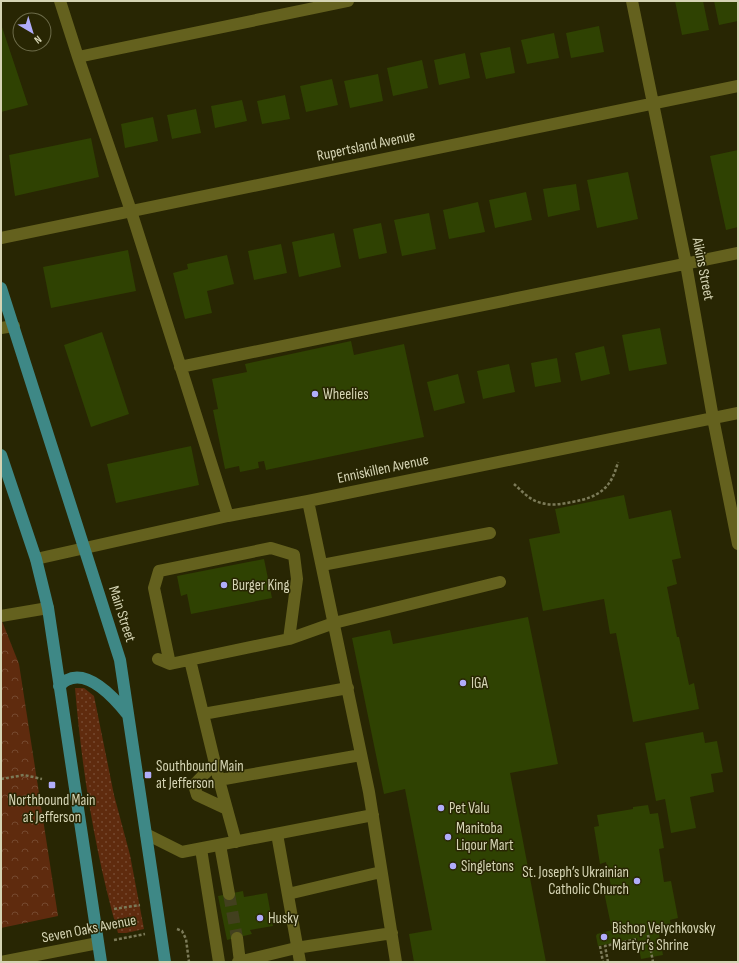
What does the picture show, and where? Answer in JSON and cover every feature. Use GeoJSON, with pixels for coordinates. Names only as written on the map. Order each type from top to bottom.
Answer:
{"type":"FeatureCollection","features":[{"type":"Feature","properties":{"kind":"main road","name":"Main Street"},"geometry":{"type":"LineString","coordinates":[[1,288],[3,301],[14,326],[120,660],[160,931],[166,962]]}},
{"type":"Feature","properties":{"kind":"main road"},"geometry":{"type":"LineString","coordinates":[[1,455],[36,559],[48,608],[101,962]]}},
{"type":"Feature","properties":{"kind":"main road"},"geometry":{"type":"LineString","coordinates":[[59,686],[68,679],[77,678],[88,680],[102,687],[116,700],[128,716]]}},
{"type":"Feature","properties":{"kind":"street"},"geometry":{"type":"LineString","coordinates":[[60,1],[131,211],[228,516]]}},
{"type":"Feature","properties":{"kind":"street"},"geometry":{"type":"LineString","coordinates":[[78,57],[348,1]]}},
{"type":"Feature","properties":{"kind":"street","name":"Aikins Street"},"geometry":{"type":"LineString","coordinates":[[632,1],[686,264],[713,418],[738,544]]}},
{"type":"Feature","properties":{"kind":"street","name":"Rupertsland Avenue"},"geometry":{"type":"LineString","coordinates":[[1,238],[738,86]]}},
{"type":"Feature","properties":{"kind":"street"},"geometry":{"type":"LineString","coordinates":[[180,367],[738,253]]}},
{"type":"Feature","properties":{"kind":"street"},"geometry":{"type":"LineString","coordinates":[[1,328],[14,326]]}},
{"type":"Feature","properties":{"kind":"street","name":"Enniskillen Avenue"},"geometry":{"type":"LineString","coordinates":[[36,559],[228,516],[738,413]]}},
{"type":"Feature","properties":{"kind":"street"},"geometry":{"type":"LineString","coordinates":[[308,501],[362,755],[396,962]]}},
{"type":"Feature","properties":{"kind":"street"},"geometry":{"type":"LineString","coordinates":[[322,565],[490,534]]}},
{"type":"Feature","properties":{"kind":"street"},"geometry":{"type":"LineString","coordinates":[[170,664],[154,588],[159,571],[270,548],[294,555],[297,579],[289,639]]}},
{"type":"Feature","properties":{"kind":"street"},"geometry":{"type":"LineString","coordinates":[[158,659],[170,664],[289,639],[334,623],[500,582]]}},
{"type":"Feature","properties":{"kind":"street"},"geometry":{"type":"LineString","coordinates":[[1,616],[48,608]]}},
{"type":"Feature","properties":{"kind":"street"},"geometry":{"type":"LineString","coordinates":[[190,660],[219,780],[236,842]]}},
{"type":"Feature","properties":{"kind":"street"},"geometry":{"type":"LineString","coordinates":[[203,714],[348,688]]}},
{"type":"Feature","properties":{"kind":"street"},"geometry":{"type":"LineString","coordinates":[[219,780],[362,755]]}},
{"type":"Feature","properties":{"kind":"street"},"geometry":{"type":"LineString","coordinates":[[215,763],[194,785],[197,795],[227,809]]}},
{"type":"Feature","properties":{"kind":"street"},"geometry":{"type":"LineString","coordinates":[[146,834],[182,852],[373,815]]}},
{"type":"Feature","properties":{"kind":"street"},"geometry":{"type":"LineString","coordinates":[[277,834],[296,948],[300,962]]}},
{"type":"Feature","properties":{"kind":"street"},"geometry":{"type":"LineString","coordinates":[[220,845],[229,894]]}},
{"type":"Feature","properties":{"kind":"street"},"geometry":{"type":"LineString","coordinates":[[201,849],[219,962]]}},
{"type":"Feature","properties":{"kind":"street"},"geometry":{"type":"LineString","coordinates":[[288,894],[381,872]]}},
{"type":"Feature","properties":{"kind":"street"},"geometry":{"type":"LineString","coordinates":[[237,938],[240,962],[296,948],[392,933]]}},
{"type":"Feature","properties":{"kind":"street","name":"Seven Oaks Avenue"},"geometry":{"type":"LineString","coordinates":[[1,962],[98,943]]}},
{"type":"Feature","properties":{"kind":"path"},"geometry":{"type":"LineString","coordinates":[[514,484],[525,495],[540,503],[560,505],[590,498],[606,488],[614,476],[618,462]]}},
{"type":"Feature","properties":{"kind":"path"},"geometry":{"type":"LineString","coordinates":[[1,779],[24,775],[42,778]]}},
{"type":"Feature","properties":{"kind":"path"},"geometry":{"type":"LineString","coordinates":[[114,909],[142,905]]}},
{"type":"Feature","properties":{"kind":"path","name":"Seven Oaks Avenue"},"geometry":{"type":"LineString","coordinates":[[98,943],[176,928],[182,931],[186,939],[189,962]]}},
{"type":"Feature","properties":{"kind":"path"},"geometry":{"type":"LineString","coordinates":[[648,935],[652,962]]}},
{"type":"Feature","properties":{"kind":"path"},"geometry":{"type":"LineString","coordinates":[[608,962],[605,946],[637,939]]}},
{"type":"Feature","properties":{"kind":"path"},"geometry":{"type":"LineString","coordinates":[[600,946],[603,962]]}},
{"type":"Feature","properties":{"kind":"green space"},"geometry":{"type":"Polygon","coordinates":[[[1,621],[19,664],[58,916],[1,928],[1,621]]]}},
{"type":"Feature","properties":{"kind":"green space"},"geometry":{"type":"Polygon","coordinates":[[[75,688],[84,688],[94,696],[114,795],[130,855],[144,929],[126,933],[118,933],[90,812],[81,750],[75,688]]]}},
{"type":"Feature","properties":{"kind":"building"},"geometry":{"type":"Polygon","coordinates":[[[675,1],[703,1],[709,30],[682,35],[675,1]]]}},
{"type":"Feature","properties":{"kind":"building"},"geometry":{"type":"Polygon","coordinates":[[[714,1],[738,1],[738,21],[719,25],[714,1]]]}},
{"type":"Feature","properties":{"kind":"building"},"geometry":{"type":"Polygon","coordinates":[[[1,24],[28,105],[1,112],[1,24]]]}},
{"type":"Feature","properties":{"kind":"building"},"geometry":{"type":"Polygon","coordinates":[[[599,26],[604,52],[571,58],[566,33],[599,26]]]}},
{"type":"Feature","properties":{"kind":"building"},"geometry":{"type":"Polygon","coordinates":[[[554,33],[559,58],[527,64],[521,40],[554,33]]]}},
{"type":"Feature","properties":{"kind":"building"},"geometry":{"type":"Polygon","coordinates":[[[510,47],[515,73],[486,79],[480,53],[510,47]]]}},
{"type":"Feature","properties":{"kind":"building"},"geometry":{"type":"Polygon","coordinates":[[[465,53],[470,78],[439,85],[434,60],[465,53]]]}},
{"type":"Feature","properties":{"kind":"building"},"geometry":{"type":"Polygon","coordinates":[[[422,60],[428,88],[393,96],[387,68],[422,60]]]}},
{"type":"Feature","properties":{"kind":"building"},"geometry":{"type":"Polygon","coordinates":[[[378,74],[383,101],[350,108],[344,81],[378,74]]]}},
{"type":"Feature","properties":{"kind":"building"},"geometry":{"type":"Polygon","coordinates":[[[332,79],[338,105],[306,112],[300,86],[332,79]]]}},
{"type":"Feature","properties":{"kind":"building"},"geometry":{"type":"Polygon","coordinates":[[[285,95],[290,119],[262,124],[257,101],[285,95]]]}},
{"type":"Feature","properties":{"kind":"building"},"geometry":{"type":"Polygon","coordinates":[[[242,100],[247,121],[215,128],[211,106],[242,100]]]}},
{"type":"Feature","properties":{"kind":"building"},"geometry":{"type":"Polygon","coordinates":[[[196,109],[201,133],[172,139],[167,115],[196,109]]]}},
{"type":"Feature","properties":{"kind":"building"},"geometry":{"type":"Polygon","coordinates":[[[153,117],[158,141],[125,148],[121,124],[153,117]]]}},
{"type":"Feature","properties":{"kind":"building"},"geometry":{"type":"Polygon","coordinates":[[[91,138],[99,177],[15,196],[9,155],[91,138]]]}},
{"type":"Feature","properties":{"kind":"building"},"geometry":{"type":"Polygon","coordinates":[[[738,150],[738,227],[726,230],[710,156],[738,150]]]}},
{"type":"Feature","properties":{"kind":"building"},"geometry":{"type":"Polygon","coordinates":[[[628,172],[638,219],[597,228],[587,180],[628,172]]]}},
{"type":"Feature","properties":{"kind":"building"},"geometry":{"type":"Polygon","coordinates":[[[576,184],[580,210],[548,217],[543,189],[576,184]]]}},
{"type":"Feature","properties":{"kind":"building"},"geometry":{"type":"Polygon","coordinates":[[[526,192],[532,220],[495,228],[489,200],[526,192]]]}},
{"type":"Feature","properties":{"kind":"building"},"geometry":{"type":"Polygon","coordinates":[[[478,202],[485,232],[449,239],[443,210],[478,202]]]}},
{"type":"Feature","properties":{"kind":"building"},"geometry":{"type":"Polygon","coordinates":[[[429,213],[436,249],[402,256],[394,220],[429,213]]]}},
{"type":"Feature","properties":{"kind":"building"},"geometry":{"type":"Polygon","coordinates":[[[381,223],[387,253],[359,259],[353,229],[381,223]]]}},
{"type":"Feature","properties":{"kind":"building"},"geometry":{"type":"Polygon","coordinates":[[[334,233],[341,267],[299,277],[292,242],[334,233]]]}},
{"type":"Feature","properties":{"kind":"building"},"geometry":{"type":"Polygon","coordinates":[[[281,244],[287,273],[254,280],[248,251],[281,244]]]}},
{"type":"Feature","properties":{"kind":"building"},"geometry":{"type":"Polygon","coordinates":[[[128,250],[136,291],[51,308],[43,267],[128,250]]]}},
{"type":"Feature","properties":{"kind":"building"},"geometry":{"type":"Polygon","coordinates":[[[227,255],[234,284],[207,291],[212,313],[185,319],[173,273],[188,269],[187,264],[227,255]]]}},
{"type":"Feature","properties":{"kind":"building"},"geometry":{"type":"Polygon","coordinates":[[[660,328],[667,364],[629,371],[622,335],[660,328]]]}},
{"type":"Feature","properties":{"kind":"building"},"geometry":{"type":"Polygon","coordinates":[[[102,332],[129,414],[91,427],[64,345],[102,332]]]}},
{"type":"Feature","properties":{"kind":"building","name":"Wheelies"},"geometry":{"type":"Polygon","coordinates":[[[351,341],[354,355],[404,344],[424,437],[266,470],[264,461],[258,462],[259,468],[240,472],[239,466],[225,469],[213,410],[218,409],[212,379],[247,372],[245,364],[351,341]]]}},
{"type":"Feature","properties":{"kind":"building"},"geometry":{"type":"Polygon","coordinates":[[[604,346],[610,374],[581,381],[575,353],[604,346]]]}},
{"type":"Feature","properties":{"kind":"building"},"geometry":{"type":"Polygon","coordinates":[[[557,358],[561,382],[535,387],[531,363],[557,358]]]}},
{"type":"Feature","properties":{"kind":"building"},"geometry":{"type":"Polygon","coordinates":[[[509,364],[515,392],[483,399],[477,371],[509,364]]]}},
{"type":"Feature","properties":{"kind":"building"},"geometry":{"type":"Polygon","coordinates":[[[458,374],[465,403],[434,411],[427,382],[458,374]]]}},
{"type":"Feature","properties":{"kind":"building"},"geometry":{"type":"Polygon","coordinates":[[[191,446],[199,485],[116,503],[107,464],[191,446]]]}},
{"type":"Feature","properties":{"kind":"building"},"geometry":{"type":"Polygon","coordinates":[[[624,495],[629,519],[671,510],[681,558],[672,560],[677,584],[667,587],[689,685],[694,683],[699,709],[633,722],[616,633],[610,634],[604,599],[543,611],[529,539],[560,533],[555,509],[624,495]]]}},
{"type":"Feature","properties":{"kind":"building","name":"Burger King"},"geometry":{"type":"Polygon","coordinates":[[[264,559],[272,598],[191,614],[187,594],[181,596],[177,576],[264,559]]]}},
{"type":"Feature","properties":{"kind":"building"},"geometry":{"type":"Polygon","coordinates":[[[528,617],[558,764],[510,773],[546,962],[414,962],[409,934],[432,930],[405,789],[384,794],[352,638],[390,630],[393,644],[528,617]]]}},
{"type":"Feature","properties":{"kind":"building"},"geometry":{"type":"Polygon","coordinates":[[[703,732],[705,743],[717,741],[723,772],[711,774],[714,792],[690,797],[696,828],[671,833],[665,799],[656,801],[645,743],[703,732]]]}},
{"type":"Feature","properties":{"kind":"building","name":"St. Joseph’s Ukrainian Catholic Church"},"geometry":{"type":"Polygon","coordinates":[[[648,805],[650,814],[658,813],[664,848],[659,849],[664,882],[671,881],[678,918],[670,920],[672,932],[659,934],[663,955],[641,959],[637,938],[598,946],[597,934],[612,930],[604,892],[612,891],[606,862],[600,864],[594,827],[599,826],[597,815],[648,805]]]}},
{"type":"Feature","properties":{"kind":"building"},"geometry":{"type":"Polygon","coordinates":[[[243,891],[244,897],[267,893],[273,926],[250,930],[252,934],[227,940],[218,896],[243,891]]]}},
{"type":"Feature","properties":{"kind":"tunnel"},"geometry":{"type":"LineString","coordinates":[[229,894],[237,938]]}},
{"type":"Feature","properties":{"kind":"place","name":"Wheelies"},"geometry":{"type":"Point","coordinates":[315,394]}},
{"type":"Feature","properties":{"kind":"place","name":"Burger King"},"geometry":{"type":"Point","coordinates":[224,585]}},
{"type":"Feature","properties":{"kind":"place","name":"IGA"},"geometry":{"type":"Point","coordinates":[463,683]}},
{"type":"Feature","properties":{"kind":"place","name":"Southbound Main at Jefferson"},"geometry":{"type":"Point","coordinates":[148,775]}},
{"type":"Feature","properties":{"kind":"place","name":"Northbound Main at Jefferson"},"geometry":{"type":"Point","coordinates":[52,785]}},
{"type":"Feature","properties":{"kind":"place","name":"Pet Valu"},"geometry":{"type":"Point","coordinates":[441,808]}},
{"type":"Feature","properties":{"kind":"place","name":"Manitoba Liqour Mart"},"geometry":{"type":"Point","coordinates":[448,837]}},
{"type":"Feature","properties":{"kind":"place","name":"Singletons"},"geometry":{"type":"Point","coordinates":[453,866]}},
{"type":"Feature","properties":{"kind":"place","name":"St. Joseph’s Ukrainian Catholic Church"},"geometry":{"type":"Point","coordinates":[637,881]}},
{"type":"Feature","properties":{"kind":"place","name":"Husky"},"geometry":{"type":"Point","coordinates":[260,918]}},
{"type":"Feature","properties":{"kind":"place","name":"Bishop Velychkovsky Martyr’s Shrine"},"geometry":{"type":"Point","coordinates":[604,937]}}]}
